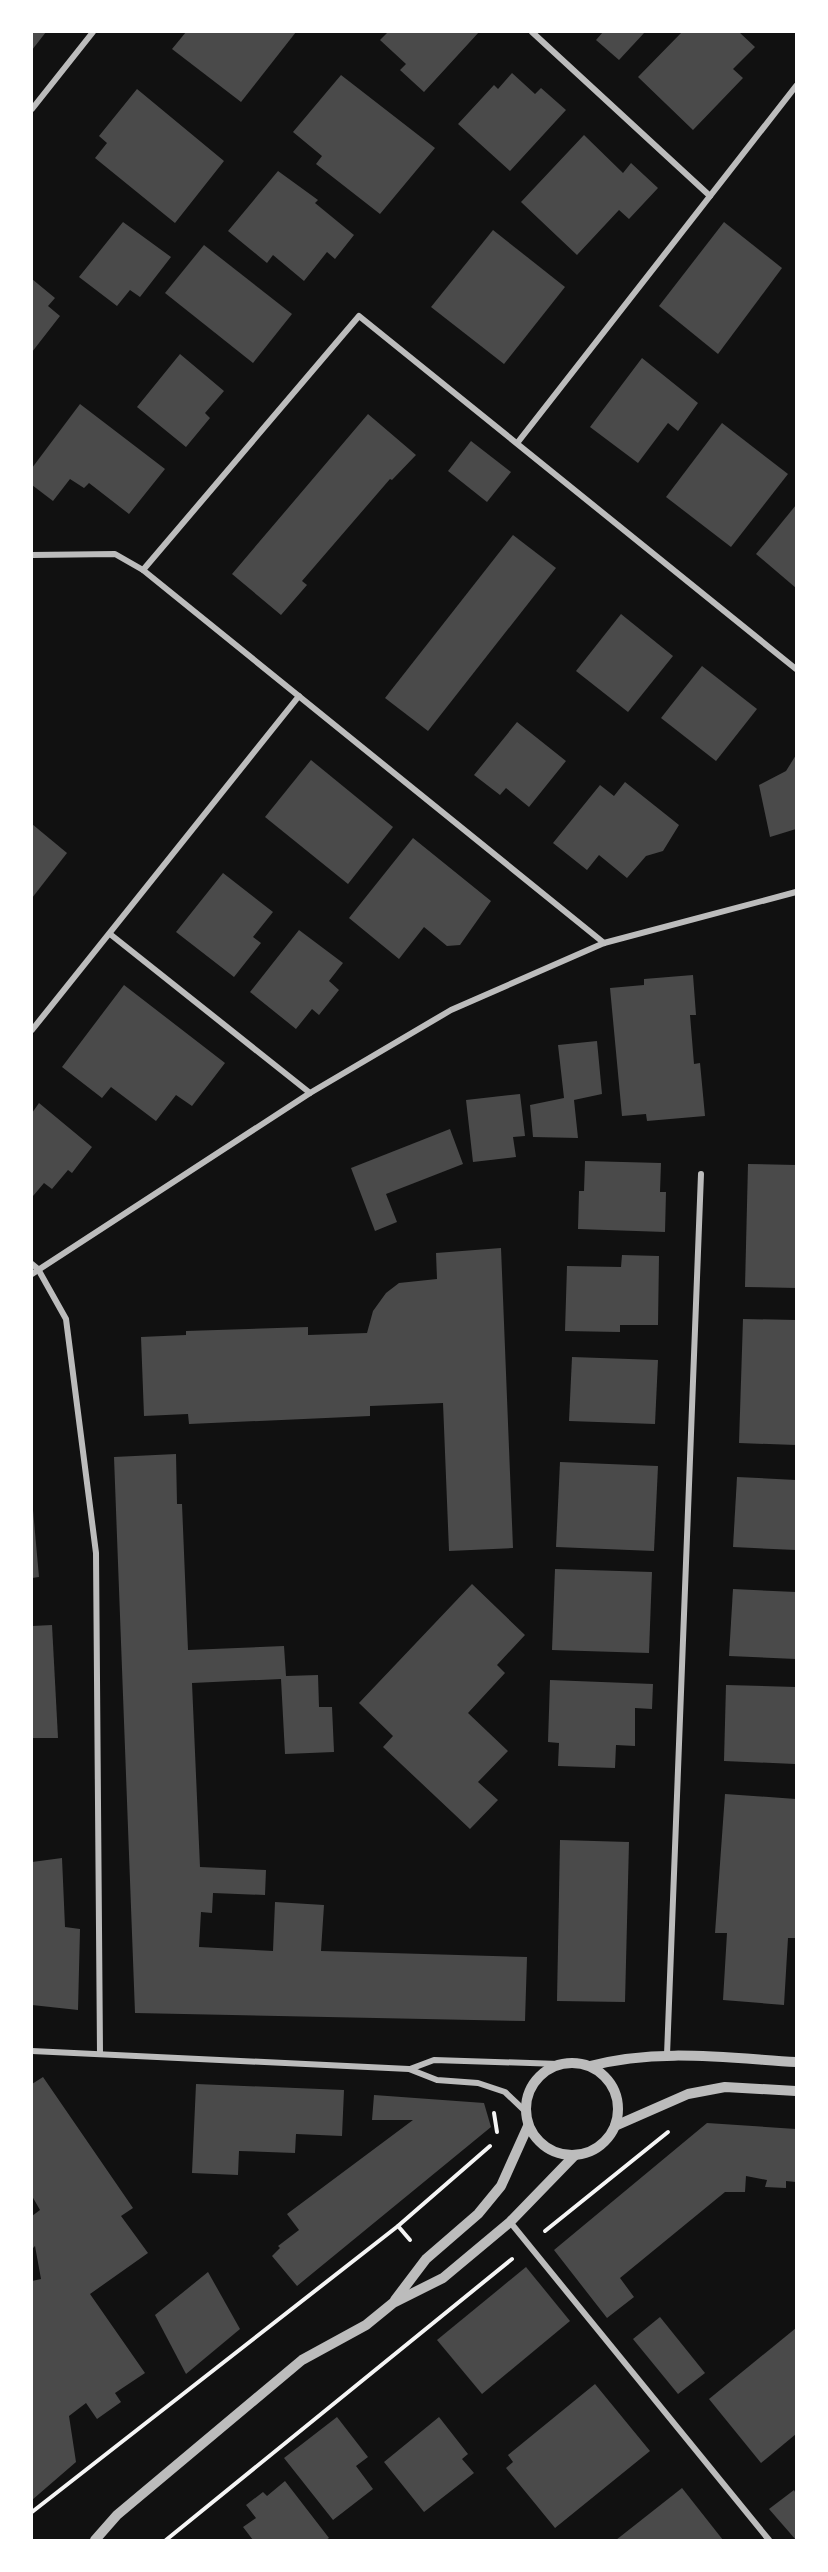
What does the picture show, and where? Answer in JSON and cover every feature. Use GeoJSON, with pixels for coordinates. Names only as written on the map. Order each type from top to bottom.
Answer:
{"type":"FeatureCollection","features":[{"type":"Feature","properties":{"kind":"street"},"geometry":{"type":"LineString","coordinates":[[32,109],[93,32]]}},
{"type":"Feature","properties":{"kind":"street"},"geometry":{"type":"LineString","coordinates":[[532,32],[710,196]]}},
{"type":"Feature","properties":{"kind":"street"},"geometry":{"type":"LineString","coordinates":[[518,442],[796,86]]}},
{"type":"Feature","properties":{"kind":"street"},"geometry":{"type":"LineString","coordinates":[[143,570],[359,316],[518,442],[796,669]]}},
{"type":"Feature","properties":{"kind":"street"},"geometry":{"type":"LineString","coordinates":[[32,555],[115,554],[143,570],[604,943]]}},
{"type":"Feature","properties":{"kind":"street"},"geometry":{"type":"LineString","coordinates":[[32,1030],[299,696]]}},
{"type":"Feature","properties":{"kind":"street"},"geometry":{"type":"LineString","coordinates":[[32,1274],[310,1093],[451,1010],[604,943],[796,892]]}},
{"type":"Feature","properties":{"kind":"street"},"geometry":{"type":"LineString","coordinates":[[110,934],[310,1093]]}},
{"type":"Feature","properties":{"kind":"street"},"geometry":{"type":"LineString","coordinates":[[667,2055],[701,1174]]}},
{"type":"Feature","properties":{"kind":"street"},"geometry":{"type":"LineString","coordinates":[[32,1264],[38,1269],[66,1318],[96,1553],[100,2054]]}},
{"type":"Feature","properties":{"kind":"street"},"geometry":{"type":"LineString","coordinates":[[32,2051],[409,2069],[437,2080],[478,2083],[505,2092],[525,2110]]}},
{"type":"Feature","properties":{"kind":"street"},"geometry":{"type":"LineString","coordinates":[[590,2066],[616,2060],[667,2055],[796,2062]]}},
{"type":"Feature","properties":{"kind":"street"},"geometry":{"type":"LineString","coordinates":[[409,2069],[434,2060],[575,2063],[590,2066],[603,2075],[612,2087],[617,2100],[615,2126]]}},
{"type":"Feature","properties":{"kind":"street"},"geometry":{"type":"LineString","coordinates":[[559,2064],[544,2072],[533,2084],[527,2096],[525,2110],[528,2126],[536,2138],[548,2149],[575,2156]]}},
{"type":"Feature","properties":{"kind":"street"},"geometry":{"type":"LineString","coordinates":[[95,2541],[117,2515],[302,2360],[366,2325],[393,2303],[442,2278],[510,2223],[575,2156],[600,2147],[615,2126],[688,2094],[725,2087],[796,2091]]}},
{"type":"Feature","properties":{"kind":"street"},"geometry":{"type":"LineString","coordinates":[[393,2303],[426,2259],[478,2214],[501,2186],[528,2126]]}},
{"type":"Feature","properties":{"kind":"street"},"geometry":{"type":"LineString","coordinates":[[510,2223],[769,2541]]}},
{"type":"Feature","properties":{"kind":"path"},"geometry":{"type":"LineString","coordinates":[[493,2111],[498,2134]]}},
{"type":"Feature","properties":{"kind":"path"},"geometry":{"type":"LineString","coordinates":[[543,2233],[675,2125]]}},
{"type":"Feature","properties":{"kind":"path"},"geometry":{"type":"LineString","coordinates":[[32,2512],[398,2226],[493,2144]]}},
{"type":"Feature","properties":{"kind":"path"},"geometry":{"type":"LineString","coordinates":[[166,2541],[517,2255]]}},
{"type":"Feature","properties":{"kind":"building"},"geometry":{"type":"Polygon","coordinates":[[[32,32],[46,32],[32,50],[32,32]]]}},
{"type":"Feature","properties":{"kind":"building"},"geometry":{"type":"Polygon","coordinates":[[[186,32],[296,32],[241,102],[172,49],[186,32]]]}},
{"type":"Feature","properties":{"kind":"building"},"geometry":{"type":"Polygon","coordinates":[[[388,32],[479,32],[424,92],[400,70],[406,64],[380,40],[388,32]]]}},
{"type":"Feature","properties":{"kind":"building"},"geometry":{"type":"Polygon","coordinates":[[[603,32],[645,32],[619,60],[596,40],[603,32]]]}},
{"type":"Feature","properties":{"kind":"building"},"geometry":{"type":"Polygon","coordinates":[[[682,32],[739,32],[755,47],[733,69],[743,78],[693,130],[638,77],[682,32]]]}},
{"type":"Feature","properties":{"kind":"building"},"geometry":{"type":"Polygon","coordinates":[[[512,73],[535,94],[541,88],[566,110],[510,171],[458,124],[494,85],[498,89],[512,73]]]}},
{"type":"Feature","properties":{"kind":"building"},"geometry":{"type":"Polygon","coordinates":[[[341,75],[435,148],[380,214],[316,164],[322,156],[293,132],[341,75]]]}},
{"type":"Feature","properties":{"kind":"building"},"geometry":{"type":"Polygon","coordinates":[[[137,89],[224,161],[175,223],[95,158],[107,143],[99,136],[137,89]]]}},
{"type":"Feature","properties":{"kind":"building"},"geometry":{"type":"Polygon","coordinates":[[[584,135],[623,173],[631,163],[658,188],[629,219],[619,210],[577,255],[521,202],[584,135]]]}},
{"type":"Feature","properties":{"kind":"building"},"geometry":{"type":"Polygon","coordinates":[[[278,171],[318,200],[315,203],[354,235],[335,259],[327,252],[304,281],[273,255],[267,263],[228,231],[278,171]]]}},
{"type":"Feature","properties":{"kind":"building"},"geometry":{"type":"Polygon","coordinates":[[[123,222],[171,257],[140,297],[130,290],[117,306],[79,277],[123,222]]]}},
{"type":"Feature","properties":{"kind":"building"},"geometry":{"type":"Polygon","coordinates":[[[724,222],[782,268],[718,354],[659,306],[724,222]]]}},
{"type":"Feature","properties":{"kind":"building"},"geometry":{"type":"Polygon","coordinates":[[[493,230],[565,287],[504,364],[431,307],[493,230]]]}},
{"type":"Feature","properties":{"kind":"building"},"geometry":{"type":"Polygon","coordinates":[[[204,245],[292,314],[253,363],[165,293],[204,245]]]}},
{"type":"Feature","properties":{"kind":"building"},"geometry":{"type":"Polygon","coordinates":[[[32,279],[55,298],[48,306],[60,316],[32,352],[32,279]]]}},
{"type":"Feature","properties":{"kind":"building"},"geometry":{"type":"Polygon","coordinates":[[[180,354],[224,391],[205,413],[210,418],[186,447],[137,407],[180,354]]]}},
{"type":"Feature","properties":{"kind":"building"},"geometry":{"type":"Polygon","coordinates":[[[642,358],[698,403],[678,431],[668,423],[638,463],[590,427],[642,358]]]}},
{"type":"Feature","properties":{"kind":"building"},"geometry":{"type":"Polygon","coordinates":[[[80,404],[165,469],[129,514],[89,483],[84,488],[70,479],[53,501],[32,485],[32,468],[80,404]]]}},
{"type":"Feature","properties":{"kind":"building"},"geometry":{"type":"Polygon","coordinates":[[[368,414],[416,455],[392,480],[390,479],[302,581],[307,585],[281,615],[232,574],[368,414]]]}},
{"type":"Feature","properties":{"kind":"building"},"geometry":{"type":"Polygon","coordinates":[[[722,423],[788,474],[731,547],[666,497],[722,423]]]}},
{"type":"Feature","properties":{"kind":"building"},"geometry":{"type":"Polygon","coordinates":[[[471,441],[511,472],[487,502],[448,471],[471,441]]]}},
{"type":"Feature","properties":{"kind":"building"},"geometry":{"type":"Polygon","coordinates":[[[796,505],[796,588],[756,554],[796,505]]]}},
{"type":"Feature","properties":{"kind":"building"},"geometry":{"type":"Polygon","coordinates":[[[513,535],[556,568],[428,731],[385,698],[513,535]]]}},
{"type":"Feature","properties":{"kind":"building"},"geometry":{"type":"Polygon","coordinates":[[[621,614],[673,656],[628,712],[576,671],[621,614]]]}},
{"type":"Feature","properties":{"kind":"building"},"geometry":{"type":"Polygon","coordinates":[[[702,666],[757,709],[716,761],[661,718],[702,666]]]}},
{"type":"Feature","properties":{"kind":"building"},"geometry":{"type":"Polygon","coordinates":[[[517,722],[566,761],[529,807],[506,788],[500,795],[474,775],[517,722]]]}},
{"type":"Feature","properties":{"kind":"building"},"geometry":{"type":"Polygon","coordinates":[[[796,755],[796,829],[770,837],[759,785],[786,771],[796,755]]]}},
{"type":"Feature","properties":{"kind":"building"},"geometry":{"type":"Polygon","coordinates":[[[311,760],[393,827],[348,884],[265,817],[311,760]]]}},
{"type":"Feature","properties":{"kind":"building"},"geometry":{"type":"Polygon","coordinates":[[[625,782],[679,825],[663,851],[646,856],[627,878],[599,855],[587,870],[553,843],[600,785],[614,796],[625,782]]]}},
{"type":"Feature","properties":{"kind":"building"},"geometry":{"type":"Polygon","coordinates":[[[32,824],[67,853],[32,898],[32,824]]]}},
{"type":"Feature","properties":{"kind":"building"},"geometry":{"type":"Polygon","coordinates":[[[413,838],[491,901],[460,945],[447,946],[424,927],[399,959],[349,918],[413,838]]]}},
{"type":"Feature","properties":{"kind":"building"},"geometry":{"type":"Polygon","coordinates":[[[223,873],[273,912],[253,937],[261,943],[234,977],[176,932],[223,873]]]}},
{"type":"Feature","properties":{"kind":"building"},"geometry":{"type":"Polygon","coordinates":[[[299,930],[343,963],[329,981],[339,990],[319,1015],[312,1009],[296,1029],[250,992],[299,930]]]}},
{"type":"Feature","properties":{"kind":"building"},"geometry":{"type":"Polygon","coordinates":[[[693,975],[696,1015],[690,1015],[694,1064],[700,1063],[705,1116],[647,1121],[646,1114],[622,1116],[610,988],[644,985],[644,979],[693,975]]]}},
{"type":"Feature","properties":{"kind":"building"},"geometry":{"type":"Polygon","coordinates":[[[124,985],[225,1063],[192,1106],[176,1095],[156,1121],[111,1087],[102,1098],[62,1067],[124,985]]]}},
{"type":"Feature","properties":{"kind":"building"},"geometry":{"type":"Polygon","coordinates":[[[597,1041],[602,1094],[574,1100],[578,1138],[533,1137],[530,1105],[564,1098],[558,1045],[597,1041]]]}},
{"type":"Feature","properties":{"kind":"building"},"geometry":{"type":"Polygon","coordinates":[[[520,1094],[525,1136],[513,1137],[516,1157],[473,1162],[466,1100],[520,1094]]]}},
{"type":"Feature","properties":{"kind":"building"},"geometry":{"type":"Polygon","coordinates":[[[39,1103],[92,1147],[72,1173],[68,1170],[52,1189],[44,1183],[33,1196],[32,1113],[39,1103]]]}},
{"type":"Feature","properties":{"kind":"building"},"geometry":{"type":"Polygon","coordinates":[[[450,1129],[463,1164],[386,1194],[397,1222],[375,1231],[351,1168],[450,1129]]]}},
{"type":"Feature","properties":{"kind":"building"},"geometry":{"type":"Polygon","coordinates":[[[585,1161],[661,1163],[660,1192],[666,1192],[665,1232],[578,1229],[579,1191],[584,1191],[585,1161]]]}},
{"type":"Feature","properties":{"kind":"building"},"geometry":{"type":"Polygon","coordinates":[[[748,1164],[796,1165],[796,1288],[745,1287],[748,1164]]]}},
{"type":"Feature","properties":{"kind":"building"},"geometry":{"type":"Polygon","coordinates":[[[501,1248],[513,1548],[449,1551],[443,1403],[370,1406],[370,1416],[189,1424],[188,1414],[144,1416],[141,1337],[186,1335],[186,1331],[308,1327],[308,1335],[367,1333],[373,1311],[386,1293],[399,1283],[437,1279],[436,1253],[501,1248]]]}},
{"type":"Feature","properties":{"kind":"building"},"geometry":{"type":"Polygon","coordinates":[[[622,1255],[659,1256],[658,1325],[620,1325],[620,1332],[565,1331],[567,1266],[621,1267],[622,1255]]]}},
{"type":"Feature","properties":{"kind":"building"},"geometry":{"type":"Polygon","coordinates":[[[743,1319],[796,1320],[796,1445],[739,1443],[743,1319]]]}},
{"type":"Feature","properties":{"kind":"building"},"geometry":{"type":"Polygon","coordinates":[[[572,1357],[658,1360],[655,1424],[569,1421],[572,1357]]]}},
{"type":"Feature","properties":{"kind":"building"},"geometry":{"type":"Polygon","coordinates":[[[176,1454],[177,1504],[182,1504],[188,1650],[284,1646],[286,1676],[318,1675],[319,1707],[332,1707],[334,1752],[285,1754],[281,1679],[192,1683],[200,1867],[266,1870],[265,1895],[213,1893],[212,1913],[201,1912],[199,1947],[273,1951],[275,1902],[324,1905],[321,1951],[527,1957],[525,2021],[135,2013],[114,1457],[176,1454]]]}},
{"type":"Feature","properties":{"kind":"building"},"geometry":{"type":"Polygon","coordinates":[[[560,1462],[658,1466],[654,1551],[556,1547],[560,1462]]]}},
{"type":"Feature","properties":{"kind":"building"},"geometry":{"type":"Polygon","coordinates":[[[737,1477],[796,1480],[796,1550],[733,1547],[737,1477]]]}},
{"type":"Feature","properties":{"kind":"building"},"geometry":{"type":"Polygon","coordinates":[[[32,1499],[39,1577],[32,1578],[32,1499]]]}},
{"type":"Feature","properties":{"kind":"building"},"geometry":{"type":"Polygon","coordinates":[[[555,1569],[652,1572],[649,1653],[552,1650],[555,1569]]]}},
{"type":"Feature","properties":{"kind":"building"},"geometry":{"type":"Polygon","coordinates":[[[472,1584],[525,1635],[497,1665],[505,1673],[468,1713],[508,1751],[478,1782],[498,1800],[470,1829],[383,1747],[393,1736],[359,1703],[472,1584]]]}},
{"type":"Feature","properties":{"kind":"building"},"geometry":{"type":"Polygon","coordinates":[[[733,1589],[796,1592],[796,1659],[729,1656],[733,1589]]]}},
{"type":"Feature","properties":{"kind":"building"},"geometry":{"type":"Polygon","coordinates":[[[52,1625],[58,1738],[32,1738],[32,1626],[52,1625]]]}},
{"type":"Feature","properties":{"kind":"building"},"geometry":{"type":"Polygon","coordinates":[[[550,1680],[653,1684],[652,1709],[635,1708],[635,1746],[616,1745],[615,1768],[558,1766],[559,1743],[548,1742],[550,1680]]]}},
{"type":"Feature","properties":{"kind":"building"},"geometry":{"type":"Polygon","coordinates":[[[726,1685],[796,1687],[795,1764],[724,1761],[726,1685]]]}},
{"type":"Feature","properties":{"kind":"building"},"geometry":{"type":"Polygon","coordinates":[[[725,1794],[796,1799],[796,1938],[788,1938],[784,2005],[723,2000],[727,1933],[715,1933],[725,1794]]]}},
{"type":"Feature","properties":{"kind":"building"},"geometry":{"type":"Polygon","coordinates":[[[560,1840],[629,1842],[625,2002],[557,2001],[560,1840]]]}},
{"type":"Feature","properties":{"kind":"building"},"geometry":{"type":"Polygon","coordinates":[[[62,1858],[65,1927],[80,1929],[78,2010],[32,2005],[32,1862],[62,1858]]]}},
{"type":"Feature","properties":{"kind":"building"},"geometry":{"type":"Polygon","coordinates":[[[43,2077],[133,2208],[121,2216],[148,2253],[90,2294],[145,2373],[115,2393],[121,2402],[97,2419],[86,2403],[69,2416],[76,2462],[32,2500],[32,2281],[41,2279],[35,2246],[32,2249],[32,2216],[40,2210],[32,2196],[32,2084],[43,2077]]]}},
{"type":"Feature","properties":{"kind":"building"},"geometry":{"type":"Polygon","coordinates":[[[196,2084],[344,2090],[342,2136],[296,2134],[295,2153],[239,2151],[238,2175],[192,2173],[196,2084]]]}},
{"type":"Feature","properties":{"kind":"building"},"geometry":{"type":"Polygon","coordinates":[[[374,2095],[484,2103],[491,2127],[297,2286],[272,2256],[280,2248],[278,2246],[299,2230],[287,2214],[413,2120],[372,2120],[374,2095]]]}},
{"type":"Feature","properties":{"kind":"building"},"geometry":{"type":"Polygon","coordinates":[[[707,2123],[796,2129],[796,2182],[786,2181],[786,2188],[765,2187],[767,2180],[746,2176],[745,2192],[725,2192],[620,2278],[634,2297],[607,2318],[554,2250],[707,2123]]]}},
{"type":"Feature","properties":{"kind":"building"},"geometry":{"type":"Polygon","coordinates":[[[526,2267],[570,2321],[482,2394],[437,2340],[526,2267]]]}},
{"type":"Feature","properties":{"kind":"building"},"geometry":{"type":"Polygon","coordinates":[[[208,2272],[240,2329],[186,2374],[155,2315],[208,2272]]]}},
{"type":"Feature","properties":{"kind":"building"},"geometry":{"type":"Polygon","coordinates":[[[660,2317],[705,2373],[678,2394],[633,2339],[660,2317]]]}},
{"type":"Feature","properties":{"kind":"building"},"geometry":{"type":"Polygon","coordinates":[[[796,2328],[796,2434],[761,2463],[709,2399],[796,2328]]]}},
{"type":"Feature","properties":{"kind":"building"},"geometry":{"type":"Polygon","coordinates":[[[595,2384],[650,2451],[555,2528],[506,2468],[513,2462],[508,2455],[595,2384]]]}},
{"type":"Feature","properties":{"kind":"building"},"geometry":{"type":"Polygon","coordinates":[[[337,2417],[368,2457],[356,2466],[373,2489],[333,2520],[284,2458],[337,2417]]]}},
{"type":"Feature","properties":{"kind":"building"},"geometry":{"type":"Polygon","coordinates":[[[439,2417],[468,2454],[462,2459],[474,2473],[424,2512],[384,2462],[439,2417]]]}},
{"type":"Feature","properties":{"kind":"building"},"geometry":{"type":"Polygon","coordinates":[[[285,2481],[329,2538],[326,2540],[253,2540],[243,2527],[256,2518],[246,2505],[263,2492],[267,2496],[285,2481]]]}},
{"type":"Feature","properties":{"kind":"building"},"geometry":{"type":"Polygon","coordinates":[[[682,2488],[723,2540],[616,2540],[682,2488]]]}},
{"type":"Feature","properties":{"kind":"building"},"geometry":{"type":"Polygon","coordinates":[[[794,2490],[796,2494],[796,2540],[769,2509],[794,2490]]]}}]}
